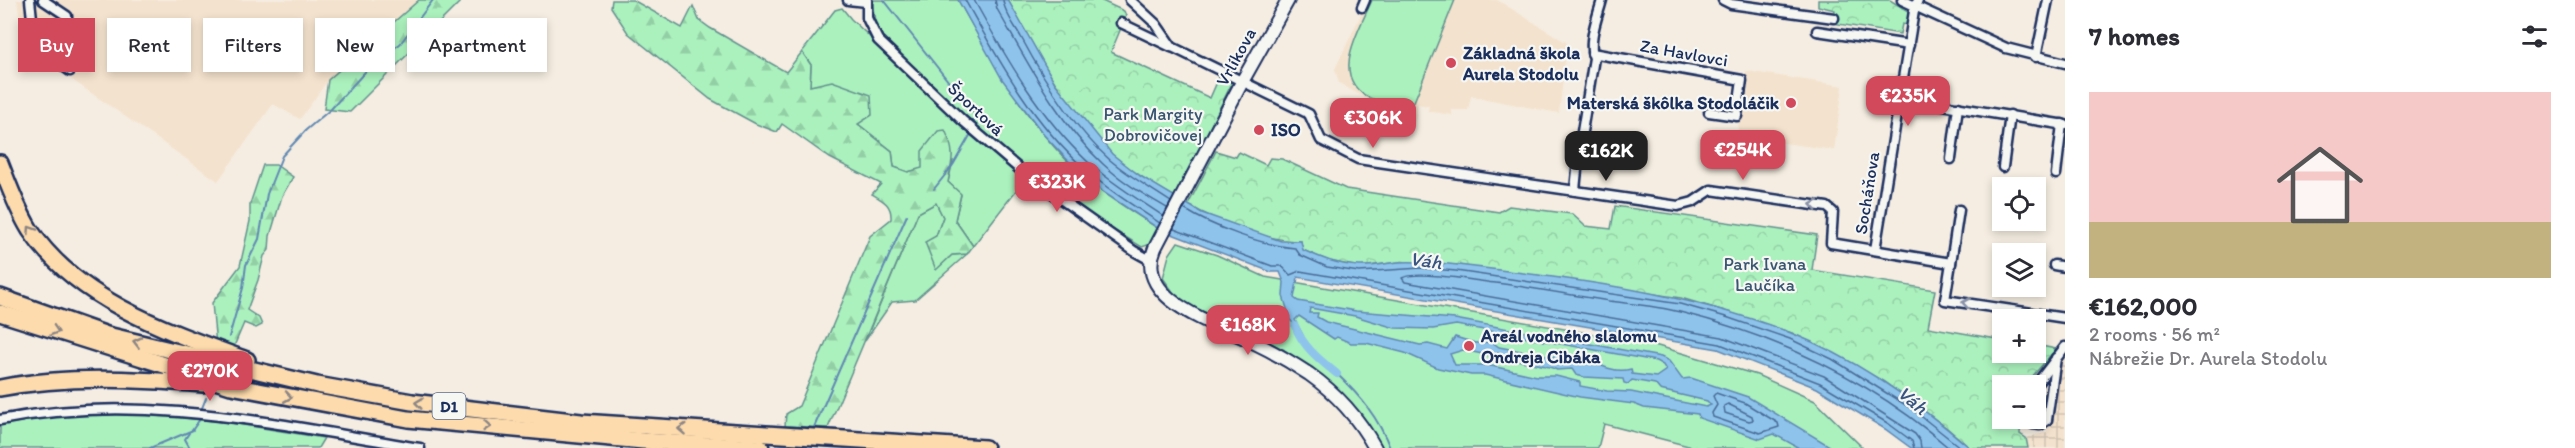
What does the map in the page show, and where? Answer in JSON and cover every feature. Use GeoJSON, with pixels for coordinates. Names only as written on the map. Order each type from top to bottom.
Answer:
{"type":"FeatureCollection","features":[{"type":"Feature","properties":{"kind":"highway"},"geometry":{"type":"LineString","coordinates":[[0,163],[30,230],[54,258],[92,290],[180,334],[316,385]]}},
{"type":"Feature","properties":{"kind":"highway","name":"D1"},"geometry":{"type":"LineString","coordinates":[[0,297],[107,334],[316,385],[412,402],[581,422],[985,448]]}},
{"type":"Feature","properties":{"kind":"highway","name":"D1"},"geometry":{"type":"LineString","coordinates":[[0,313],[231,386],[408,419],[643,441],[761,448]]}},
{"type":"Feature","properties":{"kind":"highway"},"geometry":{"type":"LineString","coordinates":[[0,388],[56,381],[108,379],[231,386]]}},
{"type":"Feature","properties":{"kind":"street"},"geometry":{"type":"LineString","coordinates":[[30,0],[34,38],[38,48],[70,71],[67,16],[43,0]]}},
{"type":"Feature","properties":{"kind":"street"},"geometry":{"type":"LineString","coordinates":[[848,0],[867,1]]}},
{"type":"Feature","properties":{"kind":"street"},"geometry":{"type":"LineString","coordinates":[[1130,0],[1156,24],[1172,47]]}},
{"type":"Feature","properties":{"kind":"street","name":"Vrlíkova"},"geometry":{"type":"LineString","coordinates":[[1152,261],[1159,241],[1190,181],[1288,0]]}},
{"type":"Feature","properties":{"kind":"street"},"geometry":{"type":"LineString","coordinates":[[1575,190],[1594,57],[1592,53],[1594,33],[1602,0]]}},
{"type":"Feature","properties":{"kind":"street"},"geometry":{"type":"LineString","coordinates":[[1723,0],[1731,4],[1833,18]]}},
{"type":"Feature","properties":{"kind":"street"},"geometry":{"type":"LineString","coordinates":[[1902,0],[1917,3],[2000,45],[2036,57],[2065,63]]}},
{"type":"Feature","properties":{"kind":"street"},"geometry":{"type":"LineString","coordinates":[[2036,57],[2048,0]]}},
{"type":"Feature","properties":{"kind":"street","name":"Športová"},"geometry":{"type":"LineString","coordinates":[[867,1],[867,18],[878,40],[981,138],[1024,173],[1134,251],[1152,261]]}},
{"type":"Feature","properties":{"kind":"street","name":"Socháňova"},"geometry":{"type":"LineString","coordinates":[[1875,250],[1917,3]]}},
{"type":"Feature","properties":{"kind":"street"},"geometry":{"type":"LineString","coordinates":[[1121,23],[1243,80],[1309,114],[1321,140],[1358,159],[1678,206],[1690,204],[1708,191],[1717,190],[1827,207],[1833,212],[1831,243],[1951,263]]}},
{"type":"Feature","properties":{"kind":"street"},"geometry":{"type":"LineString","coordinates":[[1816,31],[1909,45]]}},
{"type":"Feature","properties":{"kind":"street","name":"Za Havlovci"},"geometry":{"type":"LineString","coordinates":[[1592,53],[1742,80],[1737,116],[1709,112]]}},
{"type":"Feature","properties":{"kind":"street"},"geometry":{"type":"LineString","coordinates":[[1900,98],[2064,124],[2056,174]]}},
{"type":"Feature","properties":{"kind":"street"},"geometry":{"type":"LineString","coordinates":[[1951,159],[1958,107]]}},
{"type":"Feature","properties":{"kind":"street"},"geometry":{"type":"LineString","coordinates":[[2003,166],[2010,115]]}},
{"type":"Feature","properties":{"kind":"street"},"geometry":{"type":"LineString","coordinates":[[1959,210],[1945,300],[2065,318]]}},
{"type":"Feature","properties":{"kind":"street"},"geometry":{"type":"LineString","coordinates":[[1152,261],[1156,281],[1171,301],[1186,311],[1281,356],[1310,375],[1356,417],[1375,448]]}},
{"type":"Feature","properties":{"kind":"street"},"geometry":{"type":"LineString","coordinates":[[2054,265],[2065,267]]}},
{"type":"Feature","properties":{"kind":"street"},"geometry":{"type":"LineString","coordinates":[[2043,375],[2065,347]]}},
{"type":"Feature","properties":{"kind":"street"},"geometry":{"type":"LineString","coordinates":[[2046,421],[2056,358]]}},
{"type":"Feature","properties":{"kind":"street"},"geometry":{"type":"LineString","coordinates":[[0,420],[64,410],[152,408],[420,448]]}},
{"type":"Feature","properties":{"kind":"shaded area"},"geometry":{"type":"Polygon","coordinates":[[[17,0],[419,0],[395,21],[395,18],[315,18],[315,72],[337,72],[328,80],[300,119],[273,104],[218,181],[61,72],[95,72],[95,18],[20,18],[17,0]]]}},
{"type":"Feature","properties":{"kind":"shaded area","name":"Základná škola Aurela Stodolu"},"geometry":{"type":"Polygon","coordinates":[[[1368,0],[1497,0],[1567,43],[1559,113],[1471,96],[1468,110],[1452,110],[1452,115],[1428,111],[1429,106],[1418,104],[1414,126],[1339,83],[1335,69],[1368,0]]]}},
{"type":"Feature","properties":{"kind":"shaded area","name":"Materská škôlka Stodoláčik"},"geometry":{"type":"Polygon","coordinates":[[[1746,71],[1843,86],[1834,150],[1737,136],[1746,71]]]}},
{"type":"Feature","properties":{"kind":"shaded area"},"geometry":{"type":"Polygon","coordinates":[[[2065,353],[2065,448],[2028,448],[2026,438],[2047,432],[2060,360],[2065,353]]]}},
{"type":"Feature","properties":{"kind":"green space"},"geometry":{"type":"Polygon","coordinates":[[[419,0],[462,0],[444,18],[407,18],[407,55],[395,67],[395,21],[419,0]]]}},
{"type":"Feature","properties":{"kind":"green space"},"geometry":{"type":"Polygon","coordinates":[[[612,0],[633,0],[682,28],[693,6],[699,20],[710,28],[786,72],[802,52],[811,65],[810,86],[832,81],[871,95],[872,115],[858,124],[892,151],[894,167],[908,172],[922,168],[922,151],[938,131],[945,130],[952,155],[948,182],[961,194],[955,220],[973,246],[967,254],[952,255],[936,270],[925,242],[936,236],[943,217],[936,203],[918,213],[828,428],[785,426],[786,414],[799,406],[870,236],[891,219],[889,207],[872,194],[881,184],[830,158],[782,124],[777,132],[756,124],[710,99],[628,33],[611,7],[612,0]]]}},
{"type":"Feature","properties":{"kind":"green space"},"geometry":{"type":"Polygon","coordinates":[[[872,0],[958,0],[1027,114],[1061,154],[1089,181],[1159,229],[1151,244],[1142,247],[1092,217],[1029,172],[968,120],[883,40],[876,30],[872,0]]]}},
{"type":"Feature","properties":{"kind":"green space","name":"Park Margity Dobrovičovej"},"geometry":{"type":"Polygon","coordinates":[[[1008,0],[1100,0],[1124,11],[1126,16],[1111,52],[1210,98],[1221,73],[1231,80],[1231,85],[1175,197],[1121,162],[1098,140],[1055,82],[1008,0]]]}},
{"type":"Feature","properties":{"kind":"green space"},"geometry":{"type":"Polygon","coordinates":[[[1372,0],[1455,0],[1407,119],[1399,116],[1406,98],[1386,102],[1371,99],[1355,87],[1350,76],[1349,64],[1355,37],[1372,0]]]}},
{"type":"Feature","properties":{"kind":"green space"},"geometry":{"type":"Polygon","coordinates":[[[1818,0],[1890,0],[1908,11],[1908,25],[1902,24],[1900,34],[1832,23],[1835,10],[1818,6],[1818,0]]]}},
{"type":"Feature","properties":{"kind":"green space"},"geometry":{"type":"Polygon","coordinates":[[[842,8],[990,150],[1025,179],[973,246],[955,220],[961,195],[948,182],[953,161],[908,172],[894,167],[892,151],[810,86],[811,65],[802,52],[835,10],[842,8]]]}},
{"type":"Feature","properties":{"kind":"green space"},"geometry":{"type":"Polygon","coordinates":[[[337,72],[390,72],[350,112],[324,109],[328,80],[337,72]]]}},
{"type":"Feature","properties":{"kind":"green space"},"geometry":{"type":"Polygon","coordinates":[[[1356,106],[1379,117],[1370,136],[1347,126],[1356,106]]]}},
{"type":"Feature","properties":{"kind":"green space","name":"Park Ivana Laučíka"},"geometry":{"type":"Polygon","coordinates":[[[1216,151],[1236,157],[1239,152],[1266,165],[1270,158],[1282,159],[1346,189],[1499,212],[1509,206],[1572,214],[1585,226],[1611,229],[1615,206],[1817,235],[1812,270],[1935,290],[1928,327],[1992,338],[1992,363],[2044,363],[2034,375],[1992,375],[1992,429],[2020,429],[2020,434],[2026,438],[2028,448],[1970,448],[1947,428],[1884,382],[1835,354],[1792,333],[1681,298],[1457,265],[1399,262],[1360,267],[1329,261],[1302,250],[1301,241],[1258,234],[1213,218],[1188,205],[1216,151]]]}},
{"type":"Feature","properties":{"kind":"green space"},"geometry":{"type":"Polygon","coordinates":[[[263,165],[276,165],[293,177],[282,196],[270,236],[269,250],[264,256],[247,310],[259,318],[262,325],[256,328],[244,323],[232,351],[216,345],[212,303],[240,266],[250,221],[250,204],[263,165]]]}},
{"type":"Feature","properties":{"kind":"green space"},"geometry":{"type":"Polygon","coordinates":[[[936,203],[943,217],[936,236],[936,269],[952,255],[967,254],[915,300],[892,302],[865,341],[918,213],[936,203]]]}},
{"type":"Feature","properties":{"kind":"green space","name":"Areál vodného slalomu Ondreja Cibáka"},"geometry":{"type":"Polygon","coordinates":[[[1178,242],[1217,255],[1265,277],[1651,344],[1757,375],[1815,401],[1863,448],[1696,448],[1604,424],[1598,448],[1380,448],[1307,367],[1283,349],[1179,300],[1163,278],[1169,255],[1178,242]]]}},
{"type":"Feature","properties":{"kind":"green space","name":"Park Ivana Laučíka"},"geometry":{"type":"Polygon","coordinates":[[[2046,347],[2056,349],[2046,361],[2046,347]]]}},
{"type":"Feature","properties":{"kind":"green space"},"geometry":{"type":"Polygon","coordinates":[[[144,414],[225,422],[324,438],[318,448],[0,448],[0,425],[61,416],[144,414]]]}},
{"type":"Feature","properties":{"kind":"water"},"geometry":{"type":"Polygon","coordinates":[[[958,0],[1008,0],[1055,83],[1112,154],[1140,176],[1202,213],[1281,241],[1301,241],[1303,250],[1344,264],[1364,266],[1399,262],[1429,262],[1542,275],[1627,288],[1711,307],[1751,319],[1791,333],[1863,369],[1929,414],[1970,448],[1911,448],[1885,429],[1817,388],[1718,349],[1298,277],[1294,298],[1298,301],[1356,311],[1455,319],[1661,357],[1669,361],[1682,379],[1691,378],[1748,397],[1833,448],[1799,448],[1774,434],[1760,439],[1699,418],[1698,414],[1580,397],[1485,375],[1471,375],[1438,368],[1405,353],[1366,343],[1351,343],[1337,337],[1334,339],[1299,316],[1295,320],[1303,335],[1296,334],[1288,318],[1283,296],[1284,282],[1280,272],[1271,272],[1159,229],[1100,190],[1078,171],[1044,135],[1002,79],[958,0]],[[1310,308],[1309,313],[1318,313],[1317,317],[1326,322],[1420,345],[1428,344],[1447,349],[1455,337],[1475,343],[1492,342],[1499,347],[1553,357],[1559,351],[1571,360],[1584,358],[1612,369],[1631,369],[1632,374],[1656,377],[1666,370],[1656,361],[1456,325],[1433,329],[1395,328],[1355,316],[1310,308]],[[1463,350],[1450,354],[1455,365],[1487,365],[1537,376],[1556,376],[1580,382],[1580,386],[1607,391],[1631,392],[1706,407],[1711,405],[1707,401],[1660,390],[1655,384],[1632,380],[1628,384],[1624,383],[1623,379],[1584,377],[1576,375],[1572,369],[1557,370],[1512,359],[1498,352],[1492,356],[1463,350]]]}},
{"type":"Feature","properties":{"kind":"waterway"},"geometry":{"type":"LineString","coordinates":[[229,337],[243,288],[246,265],[259,239],[267,194],[282,156],[306,130],[331,109],[375,61],[400,44],[433,0]]}},
{"type":"Feature","properties":{"kind":"waterway"},"geometry":{"type":"LineString","coordinates":[[884,0],[975,115],[973,126]]}},
{"type":"Feature","properties":{"kind":"waterway"},"geometry":{"type":"LineString","coordinates":[[934,189],[953,165],[972,132]]}},
{"type":"Feature","properties":{"kind":"waterway"},"geometry":{"type":"LineString","coordinates":[[812,432],[907,215]]}},
{"type":"Feature","properties":{"kind":"waterway"},"geometry":{"type":"LineString","coordinates":[[1295,326],[1307,347],[1337,374]]}},
{"type":"Feature","properties":{"kind":"waterway"},"geometry":{"type":"LineString","coordinates":[[1337,374],[1368,408],[1390,448]]}},
{"type":"Feature","properties":{"kind":"waterway"},"geometry":{"type":"LineString","coordinates":[[202,408],[206,398]]}},
{"type":"Feature","properties":{"kind":"waterway"},"geometry":{"type":"LineString","coordinates":[[193,429],[200,419]]}},
{"type":"Feature","properties":{"kind":"waterway"},"geometry":{"type":"LineString","coordinates":[[150,448],[193,430]]}},
{"type":"Feature","properties":{"kind":"waterway"},"geometry":{"type":"LineString","coordinates":[[189,433],[185,439],[190,448]]}},
{"type":"Feature","properties":{"kind":"place","name":"Základná škola Aurela Stodolu"},"geometry":{"type":"Point","coordinates":[1451,63]}},
{"type":"Feature","properties":{"kind":"place","name":"Materská škôlka Stodoláčik"},"geometry":{"type":"Point","coordinates":[1791,103]}},
{"type":"Feature","properties":{"kind":"place","name":"ISO"},"geometry":{"type":"Point","coordinates":[1259,130]}},
{"type":"Feature","properties":{"kind":"place","name":"Areál vodného slalomu Ondreja Cibáka"},"geometry":{"type":"Point","coordinates":[1469,346]}},
{"type":"Feature","properties":{"kind":"water label","name":"Váh"},"geometry":{"type":"Point","coordinates":[1426,260]}},
{"type":"Feature","properties":{"kind":"water label","name":"Váh"},"geometry":{"type":"Point","coordinates":[1913,400]}}]}
